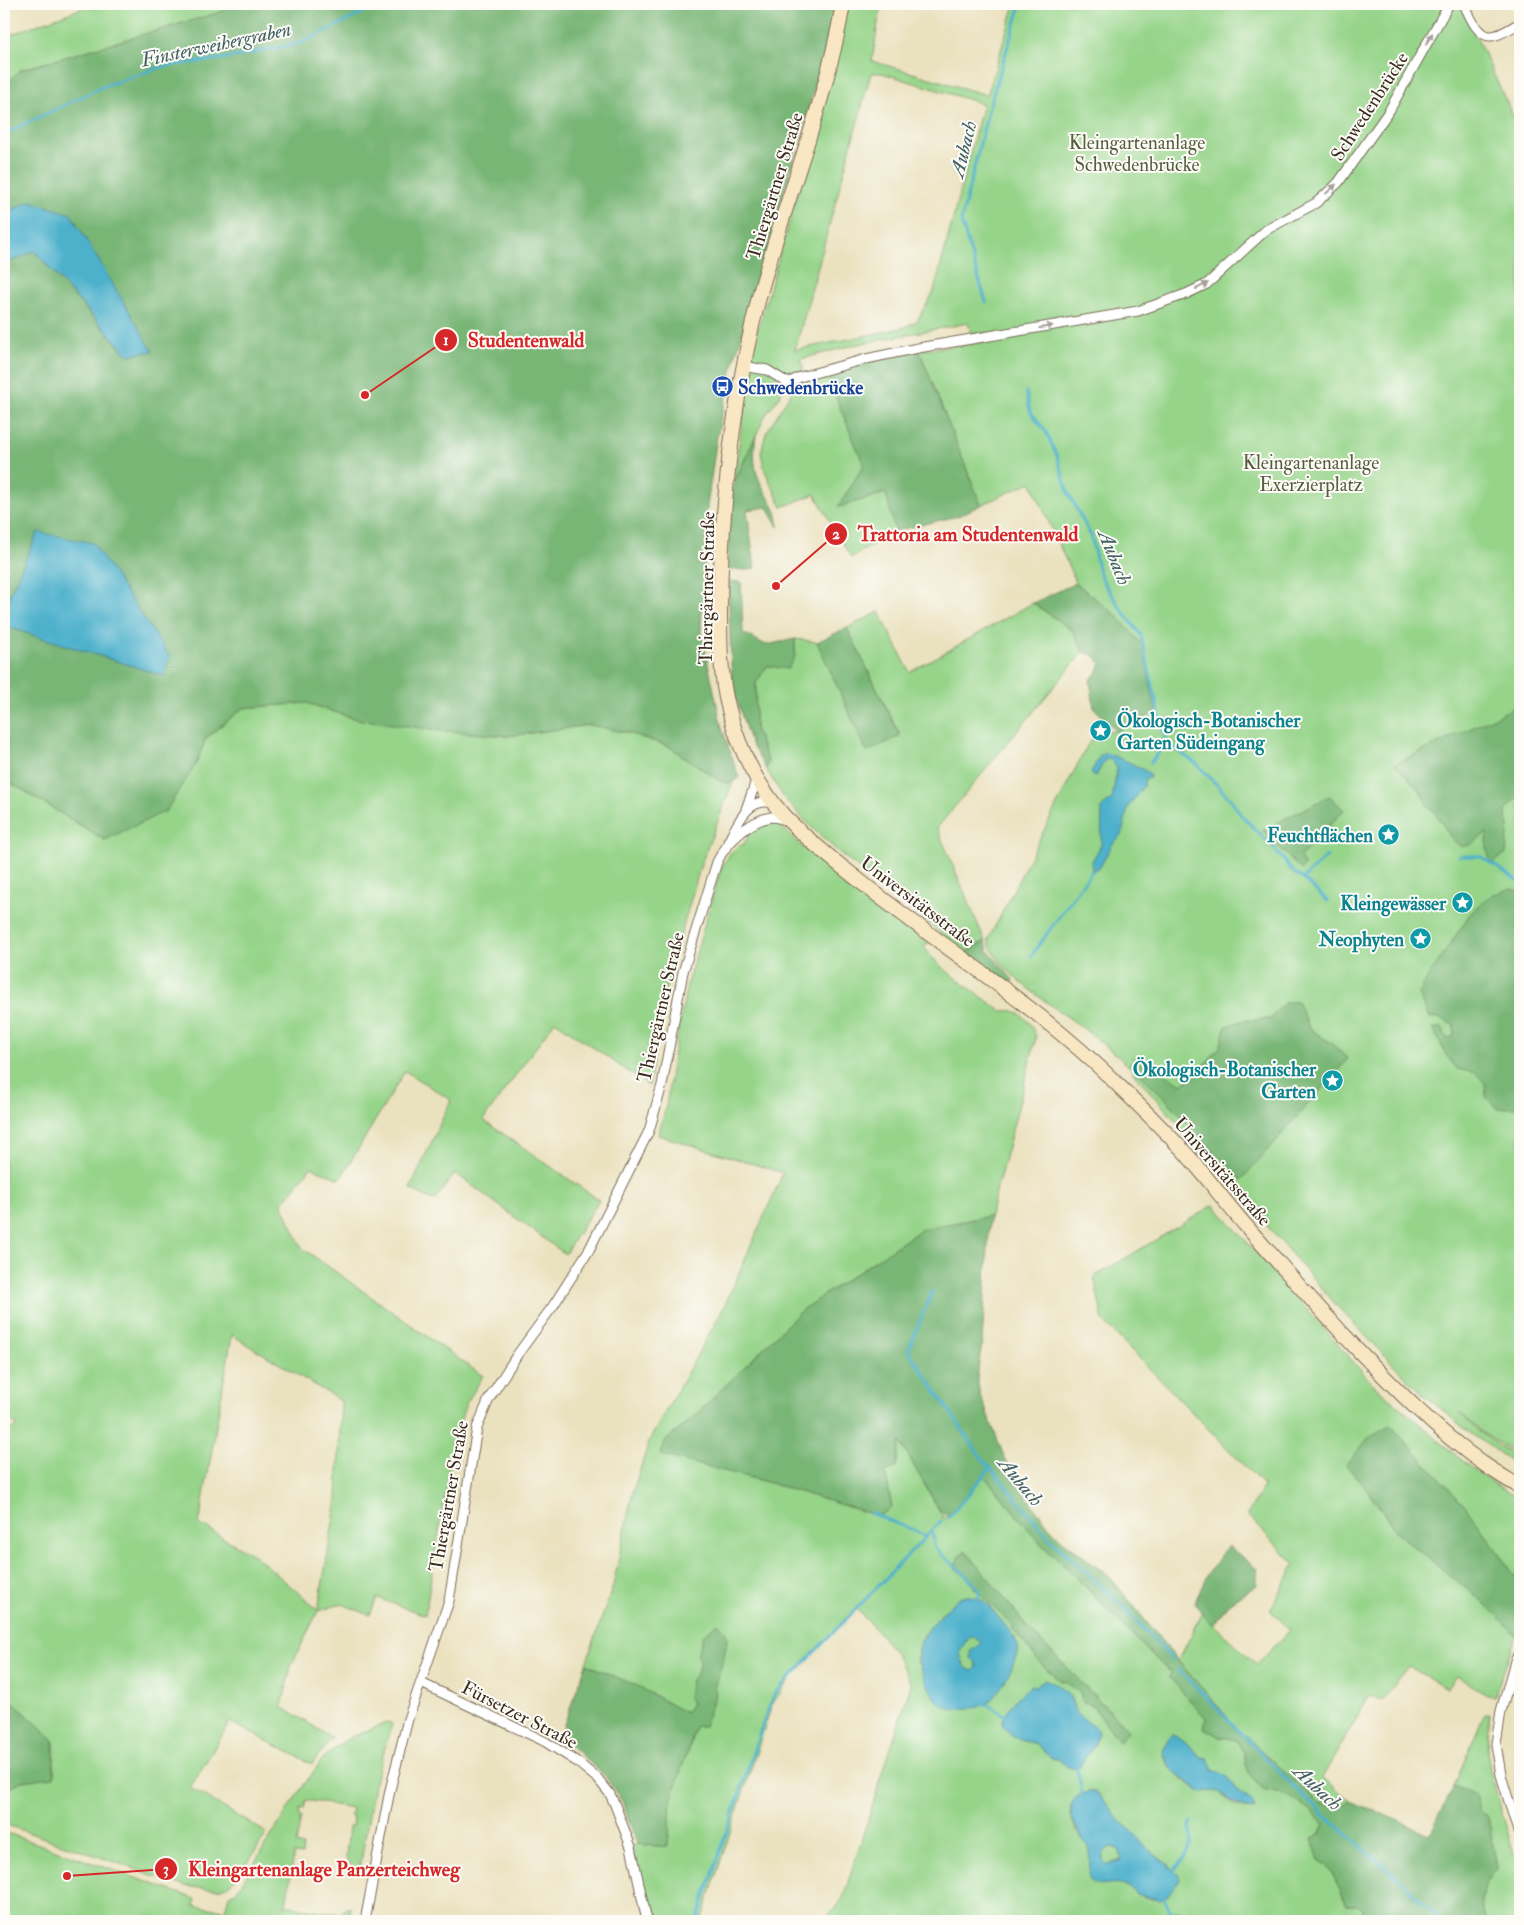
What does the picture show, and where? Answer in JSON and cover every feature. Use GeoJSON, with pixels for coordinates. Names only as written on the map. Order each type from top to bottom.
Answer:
{"type":"FeatureCollection","features":[{"type":"Feature","properties":{"kind":"main road","name":"Thiergärtner Straße"},"geometry":{"type":"LineString","coordinates":[[789,821],[756,778],[740,744],[728,708],[722,667],[720,573],[727,476],[742,366],[760,292],[816,117],[843,4]]}},
{"type":"Feature","properties":{"kind":"main road","name":"Universitätsstraße"},"geometry":{"type":"LineString","coordinates":[[789,821],[887,903],[1063,1034],[1113,1080],[1182,1149],[1309,1298],[1381,1374],[1456,1444],[1485,1466],[1520,1487]]}},
{"type":"Feature","properties":{"kind":"street","name":"Schwedenbrücke"},"geometry":{"type":"LineString","coordinates":[[742,366],[767,370],[788,383],[800,377],[866,359],[918,348],[1138,311],[1186,294],[1207,284],[1266,230],[1316,203],[1338,183],[1390,111],[1449,4]]}},
{"type":"Feature","properties":{"kind":"street"},"geometry":{"type":"LineString","coordinates":[[1464,4],[1479,31],[1485,36],[1492,37],[1520,23]]}},
{"type":"Feature","properties":{"kind":"street"},"geometry":{"type":"LineString","coordinates":[[723,850],[750,800],[756,778]]}},
{"type":"Feature","properties":{"kind":"street"},"geometry":{"type":"LineString","coordinates":[[738,823],[754,804],[761,801],[774,803]]}},
{"type":"Feature","properties":{"kind":"street","name":"Thiergärtner Straße"},"geometry":{"type":"LineString","coordinates":[[366,1921],[390,1790],[408,1719],[449,1601],[476,1428],[489,1399],[516,1355],[553,1306],[588,1250],[649,1131],[662,1085],[683,972],[717,862],[723,850],[756,823],[772,817],[789,821]]}},
{"type":"Feature","properties":{"kind":"street"},"geometry":{"type":"LineString","coordinates":[[1520,1651],[1501,1711],[1496,1744],[1500,1775],[1518,1824],[1520,1838]]}},
{"type":"Feature","properties":{"kind":"street","name":"Fürsetzer Straße"},"geometry":{"type":"LineString","coordinates":[[421,1683],[544,1741],[576,1761],[598,1779],[610,1794],[631,1847],[647,1921]]}},
{"type":"Feature","properties":{"kind":"green space"},"geometry":{"type":"Polygon","coordinates":[[[103,4],[225,4],[225,11],[20,70],[4,86],[4,37],[80,9],[103,4]]]}},
{"type":"Feature","properties":{"kind":"green space"},"geometry":{"type":"Polygon","coordinates":[[[225,4],[835,4],[822,62],[736,354],[717,436],[707,506],[701,631],[722,728],[739,778],[737,780],[728,783],[720,781],[668,746],[629,733],[589,725],[508,736],[442,731],[356,719],[307,703],[243,708],[206,738],[196,764],[166,811],[105,840],[4,779],[4,626],[164,675],[38,532],[4,607],[4,265],[34,251],[127,355],[30,201],[4,214],[4,86],[20,70],[224,11],[225,4]]]}},
{"type":"Feature","properties":{"kind":"green space"},"geometry":{"type":"Polygon","coordinates":[[[848,4],[881,4],[872,61],[987,95],[1015,4],[1461,4],[1520,131],[1520,1457],[1480,1431],[1459,1412],[1478,1431],[1520,1460],[1520,1467],[1470,1433],[1423,1394],[1337,1306],[1132,1069],[1079,1025],[1027,987],[1002,964],[993,952],[988,940],[1087,746],[1099,733],[1116,731],[1117,616],[1076,583],[1031,482],[981,505],[919,350],[1005,340],[1000,332],[971,334],[968,323],[863,343],[801,359],[804,370],[791,375],[779,369],[776,378],[783,386],[780,396],[765,416],[733,485],[750,357],[835,64],[848,4]],[[871,73],[795,350],[902,328],[917,321],[934,291],[983,104],[882,73],[871,73]]]}},
{"type":"Feature","properties":{"kind":"green space"},"geometry":{"type":"Polygon","coordinates":[[[919,350],[981,505],[958,516],[895,531],[886,493],[838,507],[864,465],[827,376],[869,362],[919,350]]]}},
{"type":"Feature","properties":{"kind":"green space"},"geometry":{"type":"Polygon","coordinates":[[[827,376],[864,465],[839,507],[886,493],[895,531],[851,558],[815,494],[782,507],[765,471],[761,453],[766,433],[794,388],[800,383],[827,376]]]}},
{"type":"Feature","properties":{"kind":"green space"},"geometry":{"type":"Polygon","coordinates":[[[756,435],[754,456],[756,472],[777,514],[778,527],[768,507],[747,510],[755,568],[747,570],[727,569],[733,485],[756,435]]]}},
{"type":"Feature","properties":{"kind":"green space"},"geometry":{"type":"Polygon","coordinates":[[[728,581],[741,582],[743,633],[766,645],[795,639],[795,656],[788,669],[767,666],[756,683],[755,728],[768,762],[766,769],[751,744],[732,686],[728,581]]]}},
{"type":"Feature","properties":{"kind":"green space"},"geometry":{"type":"Polygon","coordinates":[[[1076,583],[1117,616],[1143,645],[1156,712],[1116,731],[1094,708],[1090,680],[1098,671],[1101,663],[1093,655],[1083,652],[1073,631],[1033,603],[1076,583]]]}},
{"type":"Feature","properties":{"kind":"green space"},"geometry":{"type":"Polygon","coordinates":[[[1033,603],[1073,631],[1083,652],[937,828],[985,941],[966,953],[837,851],[784,798],[766,769],[768,762],[755,728],[756,683],[767,666],[795,656],[795,639],[817,642],[867,751],[900,735],[847,628],[879,612],[910,672],[1033,603]]]}},
{"type":"Feature","properties":{"kind":"green space"},"geometry":{"type":"Polygon","coordinates":[[[847,628],[900,736],[867,752],[817,642],[847,628]]]}},
{"type":"Feature","properties":{"kind":"green space"},"geometry":{"type":"Polygon","coordinates":[[[307,703],[356,719],[508,736],[589,725],[629,733],[668,746],[720,781],[733,782],[701,864],[667,983],[649,1086],[555,1021],[483,1120],[599,1200],[565,1254],[455,1173],[436,1199],[433,1200],[410,1189],[451,1100],[405,1071],[340,1179],[311,1167],[282,1204],[302,1248],[483,1376],[466,1404],[455,1436],[425,1615],[377,1598],[370,1615],[342,1604],[318,1611],[291,1666],[282,1707],[332,1738],[312,1764],[230,1722],[190,1788],[267,1833],[232,1883],[222,1888],[212,1889],[184,1886],[4,1824],[4,1792],[21,1781],[54,1776],[54,1740],[4,1694],[4,1435],[17,1425],[4,1416],[4,779],[105,840],[196,764],[206,738],[243,708],[307,703]],[[232,1335],[199,1524],[257,1557],[318,1610],[337,1499],[341,1401],[232,1335]]]}},
{"type":"Feature","properties":{"kind":"green space"},"geometry":{"type":"Polygon","coordinates":[[[1520,705],[1520,796],[1505,811],[1509,826],[1506,854],[1491,864],[1487,850],[1487,833],[1470,845],[1461,847],[1452,839],[1428,806],[1421,792],[1395,764],[1520,705]]]}},
{"type":"Feature","properties":{"kind":"green space"},"geometry":{"type":"Polygon","coordinates":[[[1330,796],[1344,810],[1300,857],[1305,866],[1301,870],[1262,830],[1330,796]]]}},
{"type":"Feature","properties":{"kind":"green space"},"geometry":{"type":"Polygon","coordinates":[[[768,822],[777,823],[807,851],[929,943],[924,947],[931,956],[960,981],[1001,1011],[1012,1011],[1025,1018],[1031,1025],[1036,1038],[990,1216],[922,1229],[803,1309],[692,1419],[665,1441],[661,1454],[767,1482],[878,1516],[892,1508],[885,1472],[900,1441],[944,1519],[955,1510],[984,1476],[1041,1544],[1167,1670],[1173,1671],[1169,1677],[1206,1718],[1205,1728],[1219,1737],[1236,1739],[1244,1753],[1248,1773],[1264,1790],[1282,1794],[1300,1802],[1325,1824],[1321,1833],[1312,1839],[1319,1860],[1327,1865],[1347,1904],[1356,1905],[1362,1909],[1362,1916],[1344,1921],[1189,1921],[1186,1914],[1174,1912],[1164,1915],[1158,1921],[824,1921],[843,1898],[911,1685],[895,1653],[856,1609],[795,1671],[772,1705],[701,1921],[649,1921],[631,1847],[637,1844],[668,1847],[671,1800],[696,1726],[704,1726],[718,1677],[700,1660],[697,1674],[691,1680],[688,1697],[692,1703],[686,1713],[637,1686],[586,1664],[613,1586],[633,1491],[650,1439],[724,1307],[783,1173],[658,1135],[666,1107],[687,984],[720,872],[732,852],[744,844],[748,836],[756,828],[768,822]],[[966,1551],[955,1568],[968,1578],[975,1589],[1003,1616],[1040,1663],[1080,1693],[1082,1701],[1092,1705],[1120,1742],[1128,1730],[1030,1630],[966,1551]],[[971,1596],[961,1597],[945,1610],[923,1635],[918,1650],[917,1662],[937,1700],[955,1710],[986,1704],[995,1695],[1008,1676],[1018,1651],[1015,1637],[989,1605],[971,1596]],[[1045,1680],[1037,1686],[1027,1689],[1009,1709],[1002,1724],[1012,1736],[1036,1744],[1051,1758],[1058,1759],[1068,1767],[1077,1769],[1096,1742],[1098,1732],[1076,1713],[1071,1698],[1061,1688],[1045,1680]],[[1173,1735],[1167,1741],[1163,1751],[1167,1765],[1190,1785],[1201,1792],[1216,1791],[1235,1805],[1247,1809],[1247,1797],[1242,1795],[1225,1775],[1213,1769],[1206,1758],[1204,1759],[1182,1739],[1173,1735]],[[1089,1792],[1074,1799],[1071,1805],[1072,1819],[1078,1833],[1088,1846],[1091,1861],[1089,1876],[1095,1884],[1122,1885],[1129,1887],[1135,1893],[1155,1900],[1163,1898],[1177,1883],[1169,1865],[1145,1847],[1135,1834],[1117,1818],[1100,1795],[1089,1792]]]}},
{"type":"Feature","properties":{"kind":"green space"},"geometry":{"type":"Polygon","coordinates":[[[1512,888],[1520,892],[1520,1108],[1497,1108],[1486,1097],[1485,1083],[1475,1073],[1457,1069],[1446,1055],[1433,1028],[1442,1028],[1447,1039],[1454,1035],[1454,1025],[1438,1018],[1429,1018],[1419,994],[1470,914],[1491,895],[1512,888]]]}},
{"type":"Feature","properties":{"kind":"green space"},"geometry":{"type":"Polygon","coordinates":[[[985,941],[989,952],[1013,980],[1010,986],[966,953],[985,941]]]}},
{"type":"Feature","properties":{"kind":"green space"},"geometry":{"type":"Polygon","coordinates":[[[1297,1001],[1310,1029],[1331,1043],[1348,1059],[1241,1180],[1162,1095],[1129,1064],[1137,1056],[1182,1084],[1191,1079],[1220,1047],[1226,1026],[1245,1020],[1270,1019],[1284,1003],[1297,1001]]]}},
{"type":"Feature","properties":{"kind":"green space"},"geometry":{"type":"Polygon","coordinates":[[[1214,1205],[1373,1384],[1458,1457],[1489,1481],[1520,1498],[1520,1583],[1465,1506],[1390,1425],[1347,1465],[1369,1492],[1397,1533],[1482,1601],[1516,1635],[1494,1698],[1456,1676],[1447,1688],[1408,1666],[1383,1701],[1370,1695],[1322,1778],[1351,1801],[1343,1807],[1319,1804],[1236,1727],[1178,1661],[1202,1614],[1257,1665],[1290,1630],[1270,1610],[1295,1564],[1247,1515],[1264,1486],[1103,1321],[1094,1277],[1214,1205]]]}},
{"type":"Feature","properties":{"kind":"green space"},"geometry":{"type":"Polygon","coordinates":[[[990,1216],[982,1342],[977,1378],[980,1395],[1013,1479],[1054,1533],[1111,1578],[1178,1661],[1236,1727],[1319,1804],[1343,1807],[1351,1801],[1430,1834],[1454,1786],[1475,1795],[1480,1812],[1488,1817],[1497,1868],[1482,1893],[1481,1899],[1486,1921],[1373,1921],[1362,1916],[1362,1909],[1356,1905],[1347,1904],[1327,1865],[1319,1860],[1312,1839],[1321,1833],[1325,1824],[1300,1802],[1282,1794],[1264,1790],[1248,1773],[1244,1753],[1236,1740],[1220,1737],[1204,1728],[1206,1718],[1169,1677],[1172,1671],[1167,1670],[1041,1544],[984,1476],[948,1517],[941,1512],[900,1442],[896,1468],[885,1472],[892,1508],[878,1516],[767,1482],[661,1455],[665,1441],[692,1419],[803,1309],[922,1229],[990,1216]]]}},
{"type":"Feature","properties":{"kind":"green space"},"geometry":{"type":"Polygon","coordinates":[[[1390,1425],[1465,1506],[1520,1583],[1520,1629],[1516,1635],[1482,1601],[1397,1533],[1369,1492],[1346,1465],[1370,1436],[1390,1425]]]}},
{"type":"Feature","properties":{"kind":"green space"},"geometry":{"type":"Polygon","coordinates":[[[1228,1546],[1257,1569],[1257,1585],[1228,1604],[1213,1625],[1202,1614],[1195,1602],[1207,1575],[1228,1546]]]}},
{"type":"Feature","properties":{"kind":"green space"},"geometry":{"type":"Polygon","coordinates":[[[965,1550],[1030,1630],[1128,1730],[1120,1742],[1092,1705],[1082,1702],[1080,1693],[1066,1682],[1060,1681],[1040,1663],[1003,1616],[975,1589],[968,1578],[955,1568],[957,1561],[965,1550]]]}},
{"type":"Feature","properties":{"kind":"green space"},"geometry":{"type":"Polygon","coordinates":[[[718,1623],[726,1632],[727,1641],[714,1687],[716,1693],[704,1726],[696,1726],[671,1800],[668,1847],[637,1844],[622,1801],[605,1776],[560,1736],[586,1664],[637,1686],[686,1713],[692,1703],[688,1697],[691,1680],[697,1674],[700,1660],[697,1655],[703,1635],[718,1623]]]}},
{"type":"Feature","properties":{"kind":"green space"},"geometry":{"type":"Polygon","coordinates":[[[972,1636],[981,1643],[975,1649],[977,1667],[973,1671],[966,1668],[960,1655],[960,1648],[972,1636]]]}},
{"type":"Feature","properties":{"kind":"green space"},"geometry":{"type":"Polygon","coordinates":[[[4,1694],[54,1740],[54,1777],[21,1781],[4,1792],[4,1694]]]}},
{"type":"Feature","properties":{"kind":"green space"},"geometry":{"type":"Polygon","coordinates":[[[1490,1712],[1487,1748],[1490,1770],[1520,1876],[1520,1921],[1486,1921],[1481,1899],[1482,1893],[1497,1868],[1488,1817],[1480,1812],[1475,1795],[1454,1786],[1484,1714],[1490,1712]]]}},
{"type":"Feature","properties":{"kind":"green space"},"geometry":{"type":"Polygon","coordinates":[[[388,1722],[392,1724],[374,1785],[360,1868],[353,1867],[346,1858],[349,1826],[352,1826],[353,1818],[351,1817],[352,1808],[306,1800],[304,1809],[300,1808],[299,1816],[301,1817],[296,1844],[303,1846],[302,1855],[294,1854],[286,1904],[284,1905],[340,1914],[346,1908],[351,1908],[349,1921],[4,1921],[4,1832],[196,1899],[194,1906],[225,1910],[229,1895],[236,1892],[301,1789],[325,1756],[347,1739],[388,1722]]]}},
{"type":"Feature","properties":{"kind":"green space"},"geometry":{"type":"Polygon","coordinates":[[[1110,1847],[1120,1851],[1122,1859],[1108,1865],[1103,1860],[1103,1856],[1110,1847]]]}},
{"type":"Feature","properties":{"kind":"water"},"geometry":{"type":"Polygon","coordinates":[[[30,201],[71,214],[153,351],[128,355],[34,251],[4,265],[4,214],[30,201]]]}},
{"type":"Feature","properties":{"kind":"water"},"geometry":{"type":"Polygon","coordinates":[[[38,532],[93,543],[170,657],[164,676],[4,626],[4,607],[38,532]]]}},
{"type":"Feature","properties":{"kind":"water"},"geometry":{"type":"Polygon","coordinates":[[[1105,753],[1123,759],[1140,768],[1150,774],[1150,778],[1145,779],[1144,785],[1128,807],[1122,835],[1112,845],[1100,867],[1092,871],[1091,863],[1101,845],[1102,807],[1112,799],[1117,768],[1110,758],[1105,760],[1096,776],[1092,776],[1091,772],[1100,756],[1105,753]]]}},
{"type":"Feature","properties":{"kind":"water"},"geometry":{"type":"Polygon","coordinates":[[[962,1597],[975,1597],[987,1604],[1014,1637],[1017,1651],[1012,1668],[1002,1686],[991,1700],[976,1708],[952,1709],[942,1705],[935,1698],[922,1672],[918,1653],[922,1638],[927,1631],[955,1601],[962,1597]],[[969,1637],[960,1650],[965,1666],[973,1671],[977,1667],[976,1662],[971,1659],[971,1650],[981,1643],[977,1638],[969,1637]]]}},
{"type":"Feature","properties":{"kind":"water"},"geometry":{"type":"Polygon","coordinates":[[[1045,1680],[1057,1685],[1069,1695],[1076,1713],[1098,1731],[1096,1742],[1077,1769],[1068,1767],[1058,1759],[1051,1758],[1036,1744],[1012,1736],[1002,1724],[1006,1713],[1018,1697],[1032,1685],[1037,1686],[1045,1680]]]}},
{"type":"Feature","properties":{"kind":"water"},"geometry":{"type":"Polygon","coordinates":[[[1173,1735],[1182,1739],[1203,1759],[1208,1759],[1213,1769],[1225,1775],[1242,1795],[1252,1801],[1255,1809],[1241,1807],[1216,1791],[1201,1792],[1170,1768],[1163,1751],[1167,1741],[1173,1735]]]}},
{"type":"Feature","properties":{"kind":"water"},"geometry":{"type":"Polygon","coordinates":[[[1094,1792],[1100,1795],[1117,1818],[1135,1834],[1145,1847],[1178,1873],[1180,1879],[1167,1897],[1160,1900],[1136,1894],[1128,1886],[1095,1884],[1089,1879],[1090,1860],[1088,1848],[1075,1824],[1071,1810],[1075,1799],[1080,1795],[1094,1792]],[[1110,1847],[1103,1854],[1103,1860],[1108,1865],[1122,1859],[1120,1851],[1110,1847]]]}},
{"type":"Feature","properties":{"kind":"water"},"geometry":{"type":"Polygon","coordinates":[[[1177,1911],[1186,1914],[1189,1921],[1158,1921],[1167,1913],[1177,1911]]]}},
{"type":"Feature","properties":{"kind":"waterway","name":"Finsterweihergraben"},"geometry":{"type":"LineString","coordinates":[[4,134],[102,87],[161,67],[233,57],[301,43],[375,7],[377,4]]}},
{"type":"Feature","properties":{"kind":"waterway","name":"Aubach"},"geometry":{"type":"LineString","coordinates":[[986,302],[961,221],[989,107],[1021,4]]}},
{"type":"Feature","properties":{"kind":"waterway","name":"Aubach"},"geometry":{"type":"LineString","coordinates":[[1026,391],[1030,411],[1046,432],[1057,456],[1068,492],[1091,536],[1098,568],[1104,583],[1141,635],[1166,743],[1151,762]]}},
{"type":"Feature","properties":{"kind":"waterway"},"geometry":{"type":"LineString","coordinates":[[1166,743],[1197,764],[1232,801],[1241,815],[1274,848],[1294,873],[1303,879],[1327,856]]}},
{"type":"Feature","properties":{"kind":"waterway"},"geometry":{"type":"LineString","coordinates":[[1459,856],[1480,856],[1520,882]]}},
{"type":"Feature","properties":{"kind":"waterway","name":"Aubach"},"geometry":{"type":"LineString","coordinates":[[1031,956],[1092,871]]}},
{"type":"Feature","properties":{"kind":"waterway"},"geometry":{"type":"LineString","coordinates":[[1303,879],[1328,901]]}},
{"type":"Feature","properties":{"kind":"waterway","name":"Aubach"},"geometry":{"type":"LineString","coordinates":[[932,1292],[908,1350],[978,1453],[1051,1540],[1121,1605],[1173,1660]]}},
{"type":"Feature","properties":{"kind":"waterway"},"geometry":{"type":"LineString","coordinates":[[948,1517],[990,1468]]}},
{"type":"Feature","properties":{"kind":"waterway"},"geometry":{"type":"LineString","coordinates":[[870,1513],[918,1532],[925,1537]]}},
{"type":"Feature","properties":{"kind":"waterway"},"geometry":{"type":"LineString","coordinates":[[698,1918],[764,1720],[775,1693],[941,1521]]}},
{"type":"Feature","properties":{"kind":"waterway"},"geometry":{"type":"LineString","coordinates":[[932,1530],[935,1548],[970,1579],[980,1592],[978,1597]]}},
{"type":"Feature","properties":{"kind":"waterway","name":"Aubach"},"geometry":{"type":"LineString","coordinates":[[1178,1669],[1308,1801],[1402,1882],[1441,1921]]}},
{"type":"Feature","properties":{"kind":"waterway"},"geometry":{"type":"LineString","coordinates":[[986,1704],[1005,1715]]}},
{"type":"Feature","properties":{"kind":"waterway"},"geometry":{"type":"LineString","coordinates":[[1077,1769],[1082,1793]]}},
{"type":"Feature","properties":{"kind":"waterway"},"geometry":{"type":"LineString","coordinates":[[1175,1869],[1183,1860],[1191,1845],[1190,1827],[1192,1822]]}},
{"type":"Feature","properties":{"kind":"waterway"},"geometry":{"type":"LineString","coordinates":[[1164,1899],[1171,1912]]}},
{"type":"Feature","properties":{"kind":"place","name":"Schwedenbrücke"},"geometry":{"type":"Point","coordinates":[722,387]}},
{"type":"Feature","properties":{"kind":"place","name":"Studentenwald"},"geometry":{"type":"Point","coordinates":[365,395]}},
{"type":"Feature","properties":{"kind":"place","name":"Trattoria am Studentenwald"},"geometry":{"type":"Point","coordinates":[776,586]}},
{"type":"Feature","properties":{"kind":"place","name":"Ökologisch-Botanischer Garten Südeingang"},"geometry":{"type":"Point","coordinates":[1101,731]}},
{"type":"Feature","properties":{"kind":"place","name":"Feuchtflächen"},"geometry":{"type":"Point","coordinates":[1389,835]}},
{"type":"Feature","properties":{"kind":"place","name":"Kleingewässer"},"geometry":{"type":"Point","coordinates":[1462,903]}},
{"type":"Feature","properties":{"kind":"place","name":"Neophyten"},"geometry":{"type":"Point","coordinates":[1420,939]}},
{"type":"Feature","properties":{"kind":"place","name":"Ökologisch-Botanischer Garten"},"geometry":{"type":"Point","coordinates":[1332,1080]}},
{"type":"Feature","properties":{"kind":"place","name":"Kleingartenanlage Panzerteichweg"},"geometry":{"type":"Point","coordinates":[67,1876]}},
{"type":"Feature","properties":{"kind":"park label","name":"Kleingartenanlage Schwedenbrücke"},"geometry":{"type":"Point","coordinates":[1137,153]}},
{"type":"Feature","properties":{"kind":"park label","name":"Kleingartenanlage Exerzierplatz"},"geometry":{"type":"Point","coordinates":[1311,473]}}]}
